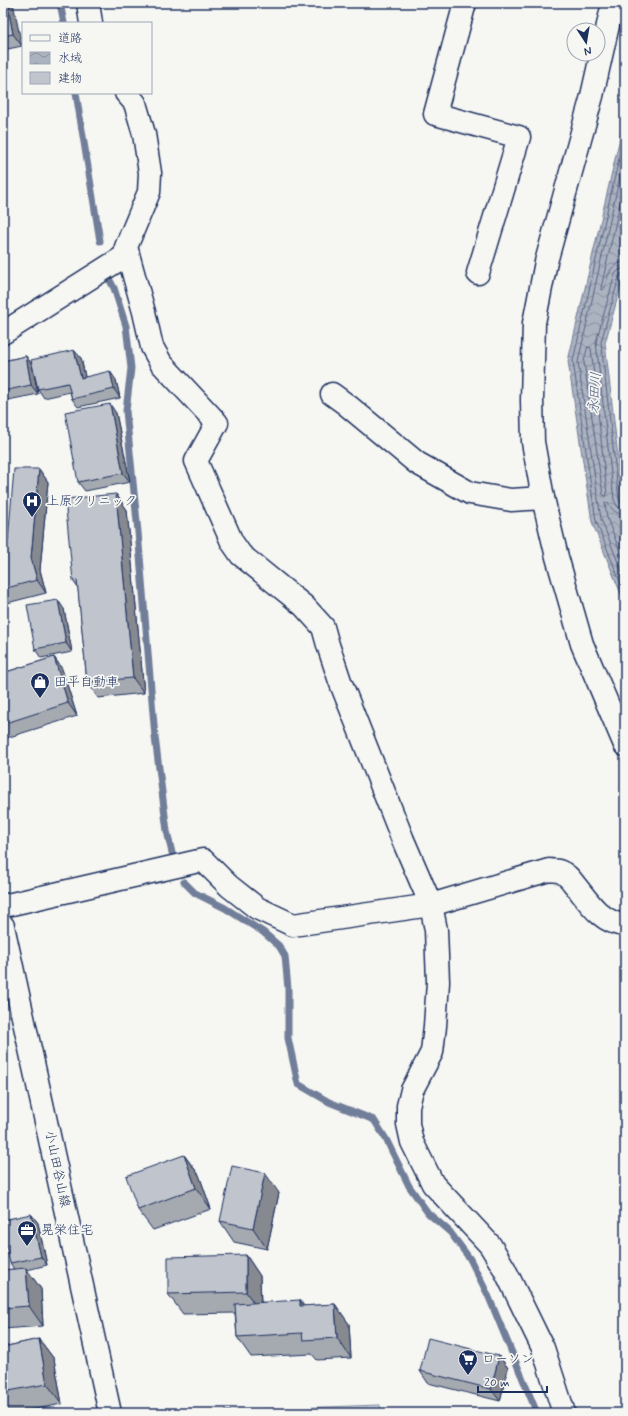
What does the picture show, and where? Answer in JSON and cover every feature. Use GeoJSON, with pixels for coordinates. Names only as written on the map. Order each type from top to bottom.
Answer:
{"type":"FeatureCollection","features":[{"type":"Feature","properties":{"kind":"street"},"geometry":{"type":"LineString","coordinates":[[88,3],[91,22]]}},
{"type":"Feature","properties":{"kind":"street"},"geometry":{"type":"LineString","coordinates":[[465,3],[435,114],[519,137],[478,273]]}},
{"type":"Feature","properties":{"kind":"street"},"geometry":{"type":"LineString","coordinates":[[613,3],[592,96],[546,262],[534,323],[532,400],[534,442],[543,498],[557,557],[582,644],[625,745]]}},
{"type":"Feature","properties":{"kind":"street"},"geometry":{"type":"LineString","coordinates":[[127,94],[134,103],[144,134],[150,173],[149,192],[126,247],[152,347],[161,363],[217,423],[196,462],[232,542],[241,555],[304,606],[323,626],[340,681],[403,840],[431,905],[436,930],[437,967],[435,1026],[432,1052],[412,1090],[408,1106],[408,1124],[412,1142],[434,1184],[490,1245],[504,1268],[543,1348],[564,1413]]}},
{"type":"Feature","properties":{"kind":"street"},"geometry":{"type":"LineString","coordinates":[[3,332],[128,254]]}},
{"type":"Feature","properties":{"kind":"street"},"geometry":{"type":"LineString","coordinates":[[332,394],[417,463],[470,493],[511,500],[543,498]]}},
{"type":"Feature","properties":{"kind":"street"},"geometry":{"type":"LineString","coordinates":[[3,906],[203,860],[229,886],[257,908],[293,925],[431,905],[549,870],[561,872],[569,877],[596,912],[606,920],[625,925]]}},
{"type":"Feature","properties":{"kind":"street","name":"小山田谷山線"},"geometry":{"type":"LineString","coordinates":[[3,926],[8,969],[110,1413]]}},
{"type":"Feature","properties":{"kind":"shaded area"},"geometry":{"type":"Polygon","coordinates":[[[380,1405],[381,1413],[162,1413],[380,1405]]]}},
{"type":"Feature","properties":{"kind":"water","name":"永田川"},"geometry":{"type":"Polygon","coordinates":[[[625,116],[625,271],[605,343],[625,517],[625,604],[592,522],[568,361],[625,116]]]}},
{"type":"Feature","properties":{"kind":"building"},"geometry":{"type":"Polygon","coordinates":[[[3,3],[7,3],[13,34],[3,36],[3,3]]]}},
{"type":"Feature","properties":{"kind":"building"},"geometry":{"type":"Polygon","coordinates":[[[74,350],[81,378],[110,371],[114,389],[72,399],[68,383],[38,389],[31,360],[74,350]]]}},
{"type":"Feature","properties":{"kind":"building"},"geometry":{"type":"Polygon","coordinates":[[[26,356],[31,385],[3,391],[3,361],[26,356]]]}},
{"type":"Feature","properties":{"kind":"building"},"geometry":{"type":"Polygon","coordinates":[[[110,404],[123,473],[78,482],[65,412],[110,404]]]}},
{"type":"Feature","properties":{"kind":"building"},"geometry":{"type":"Polygon","coordinates":[[[14,469],[39,469],[31,558],[37,580],[3,589],[3,542],[8,541],[14,469]]]}},
{"type":"Feature","properties":{"kind":"building"},"geometry":{"type":"Polygon","coordinates":[[[116,494],[133,678],[87,682],[77,580],[73,581],[65,499],[116,494]]]}},
{"type":"Feature","properties":{"kind":"building"},"geometry":{"type":"Polygon","coordinates":[[[58,600],[66,643],[35,649],[27,605],[58,600]]]}},
{"type":"Feature","properties":{"kind":"building"},"geometry":{"type":"Polygon","coordinates":[[[54,657],[68,703],[3,724],[3,673],[54,657]]]}},
{"type":"Feature","properties":{"kind":"building"},"geometry":{"type":"Polygon","coordinates":[[[184,1155],[196,1188],[138,1210],[126,1176],[184,1155]]]}},
{"type":"Feature","properties":{"kind":"building"},"geometry":{"type":"Polygon","coordinates":[[[232,1166],[265,1173],[253,1228],[220,1221],[232,1166]]]}},
{"type":"Feature","properties":{"kind":"building","name":"晃栄住宅"},"geometry":{"type":"Polygon","coordinates":[[[31,1214],[41,1257],[10,1263],[3,1232],[3,1220],[31,1214]]]}},
{"type":"Feature","properties":{"kind":"building"},"geometry":{"type":"Polygon","coordinates":[[[246,1255],[246,1292],[168,1294],[168,1257],[246,1255]]]}},
{"type":"Feature","properties":{"kind":"building"},"geometry":{"type":"Polygon","coordinates":[[[26,1268],[29,1306],[3,1308],[3,1270],[26,1268]]]}},
{"type":"Feature","properties":{"kind":"building"},"geometry":{"type":"Polygon","coordinates":[[[300,1300],[300,1306],[335,1304],[337,1338],[303,1340],[302,1333],[237,1337],[235,1304],[300,1300]]]}},
{"type":"Feature","properties":{"kind":"building","name":"ローソン"},"geometry":{"type":"Polygon","coordinates":[[[428,1338],[499,1356],[491,1389],[420,1371],[428,1338]]]}},
{"type":"Feature","properties":{"kind":"building"},"geometry":{"type":"Polygon","coordinates":[[[39,1339],[47,1384],[3,1392],[3,1347],[39,1339]]]}},
{"type":"Feature","properties":{"kind":"waterway"},"geometry":{"type":"LineString","coordinates":[[60,3],[64,22]]}},
{"type":"Feature","properties":{"kind":"waterway"},"geometry":{"type":"LineString","coordinates":[[76,94],[100,241]]}},
{"type":"Feature","properties":{"kind":"waterway"},"geometry":{"type":"LineString","coordinates":[[107,275],[114,288],[126,326],[131,368],[126,411],[138,532],[155,737],[167,831],[172,853]]}},
{"type":"Feature","properties":{"kind":"waterway"},"geometry":{"type":"LineString","coordinates":[[184,882],[195,893],[225,908],[263,932],[279,946],[285,956],[288,989],[288,1038],[298,1084],[329,1102],[374,1120],[386,1139],[409,1186],[428,1213],[450,1232],[470,1259],[488,1295],[537,1413]]}},
{"type":"Feature","properties":{"kind":"place","name":"上原クリニック"},"geometry":{"type":"Point","coordinates":[32,518]}},
{"type":"Feature","properties":{"kind":"place","name":"田平自動車"},"geometry":{"type":"Point","coordinates":[40,699]}},
{"type":"Feature","properties":{"kind":"place","name":"晃栄住宅"},"geometry":{"type":"Point","coordinates":[27,1247]}},
{"type":"Feature","properties":{"kind":"place","name":"ローソン"},"geometry":{"type":"Point","coordinates":[468,1376]}}]}
